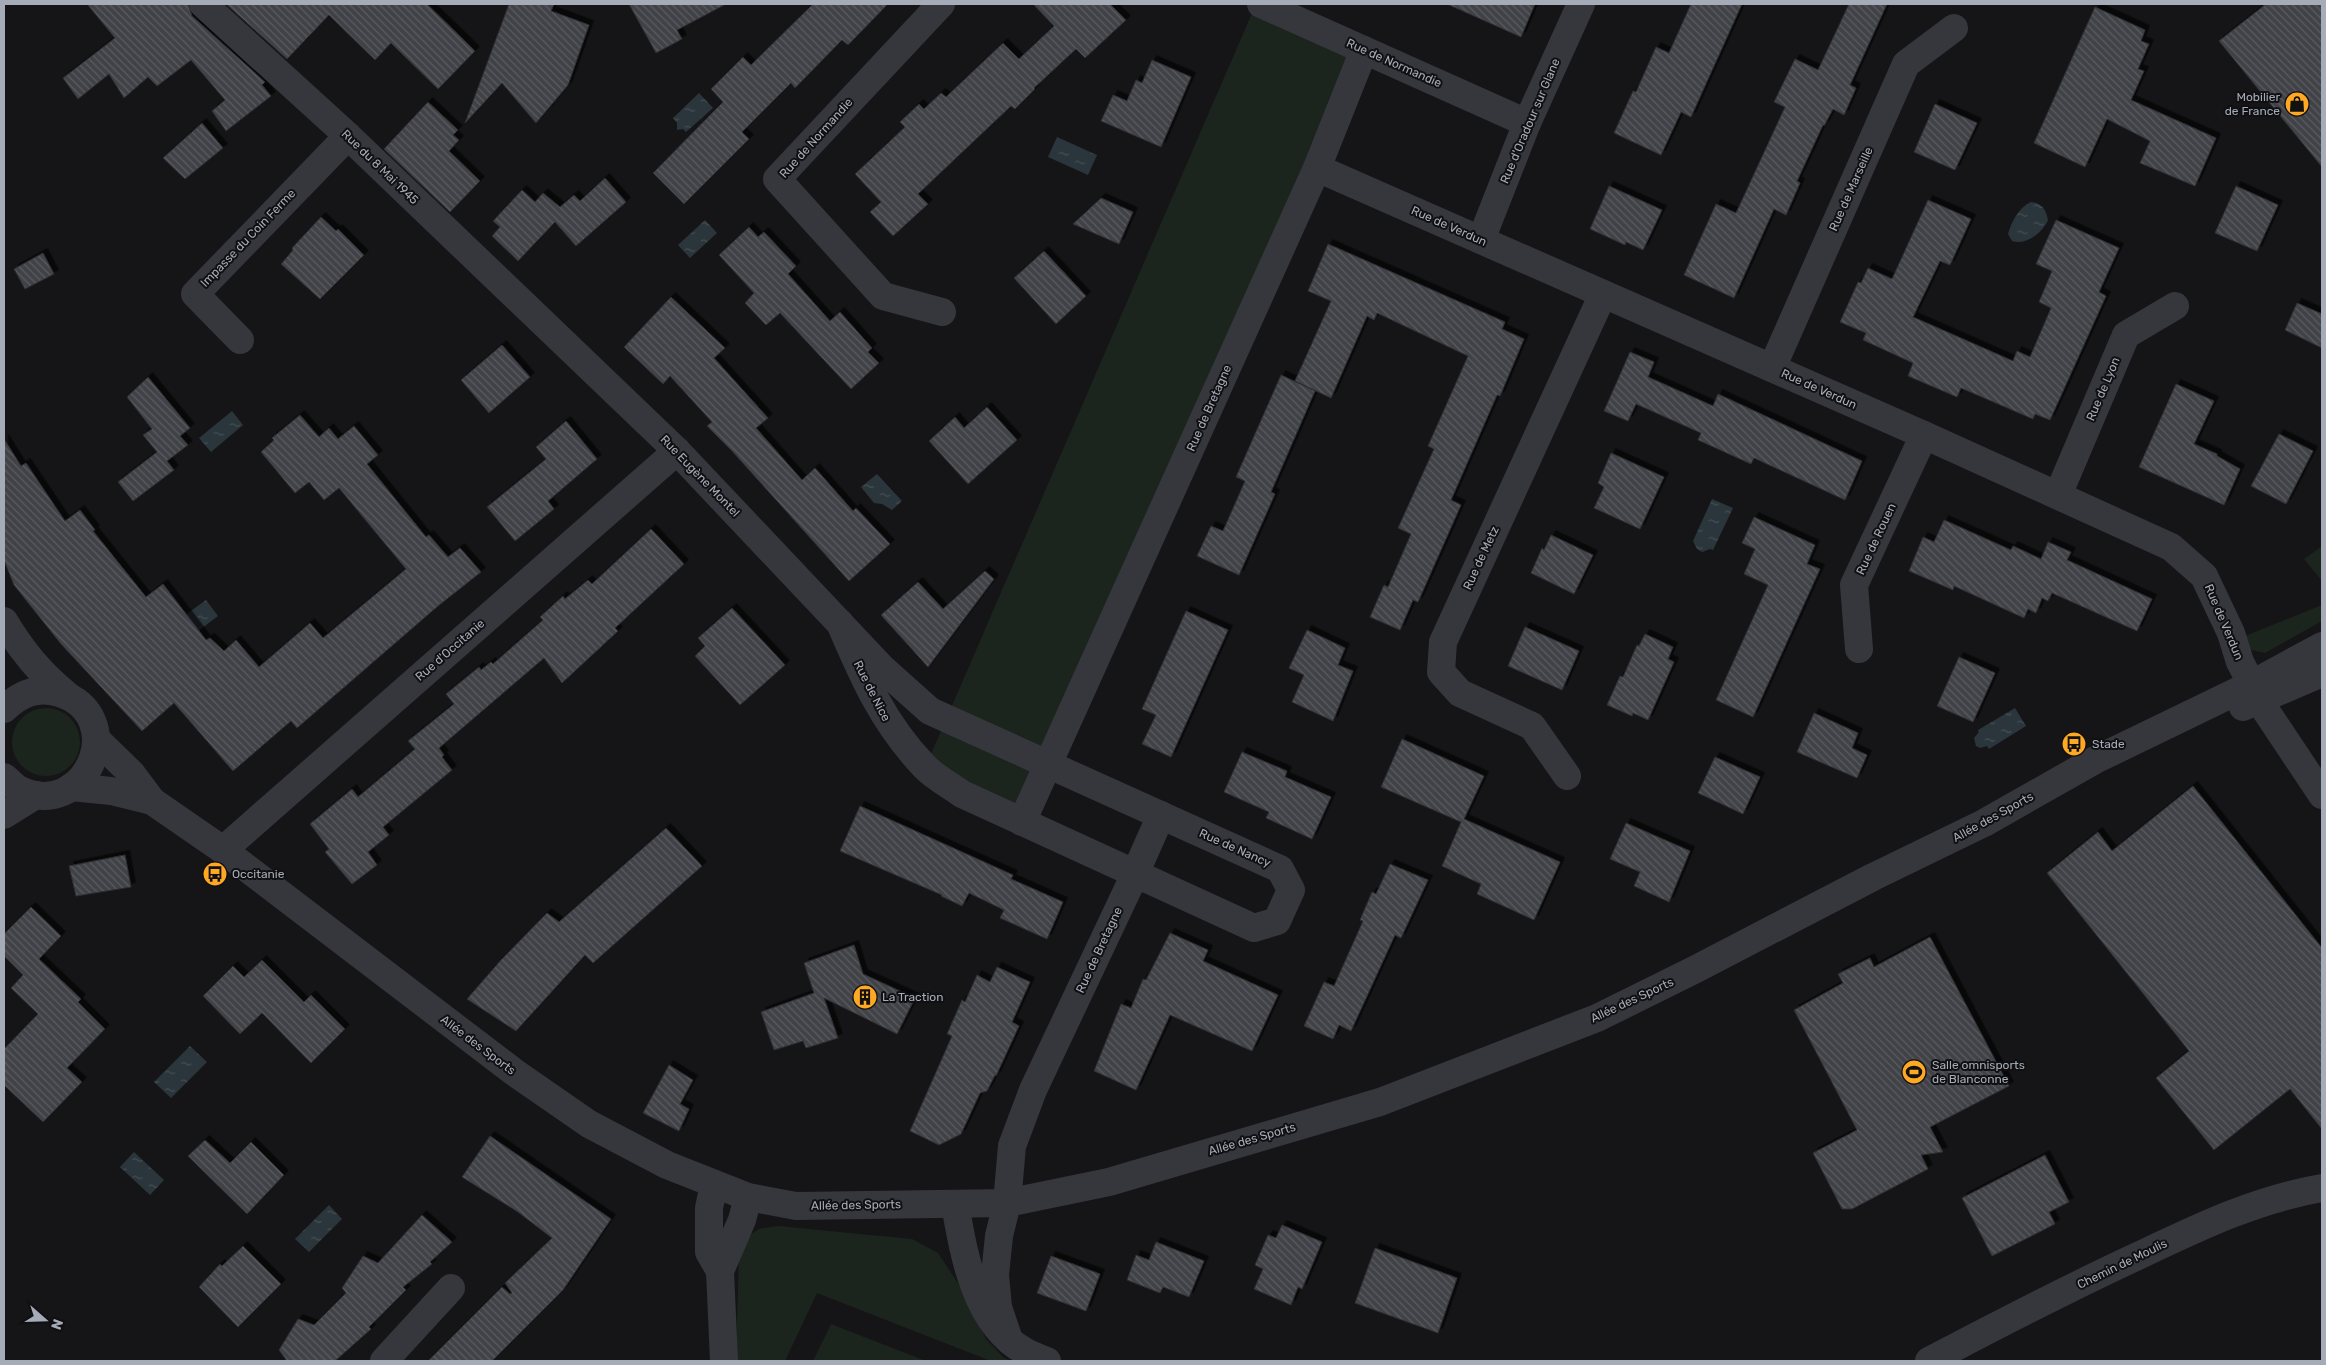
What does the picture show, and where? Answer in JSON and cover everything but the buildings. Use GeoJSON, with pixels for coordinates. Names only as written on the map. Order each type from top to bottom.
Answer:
{"type":"FeatureCollection","features":[{"type":"Feature","properties":{"kind":"street","name":"Rue du 8 Mai 1945"},"geometry":{"type":"LineString","coordinates":[[203,4],[348,136],[553,334]]}},
{"type":"Feature","properties":{"kind":"street","name":"Rue de Normandie"},"geometry":{"type":"LineString","coordinates":[[941,4],[777,179],[883,296],[942,312]]}},
{"type":"Feature","properties":{"kind":"street","name":"Rue de Normandie"},"geometry":{"type":"LineString","coordinates":[[1261,4],[1527,123]]}},
{"type":"Feature","properties":{"kind":"street","name":"Rue d'Oradour sur Glane"},"geometry":{"type":"LineString","coordinates":[[1480,240],[1527,123],[1581,4]]}},
{"type":"Feature","properties":{"kind":"street","name":"Rue de Marseille"},"geometry":{"type":"LineString","coordinates":[[1772,368],[1906,64],[1954,28]]}},
{"type":"Feature","properties":{"kind":"street","name":"Rue de Bretagne"},"geometry":{"type":"LineString","coordinates":[[1022,822],[1317,168],[1364,50]]}},
{"type":"Feature","properties":{"kind":"street","name":"Impasse du Coin Ferme"},"geometry":{"type":"LineString","coordinates":[[240,340],[194,294],[348,136]]}},
{"type":"Feature","properties":{"kind":"street","name":"Rue de Verdun"},"geometry":{"type":"LineString","coordinates":[[1317,168],[1924,435],[2171,547],[2204,576],[2230,633],[2240,662],[2256,692]]}},
{"type":"Feature","properties":{"kind":"street","name":"Rue de Metz"},"geometry":{"type":"LineString","coordinates":[[1567,776],[1532,726],[1460,693],[1441,672],[1443,642],[1603,294]]}},
{"type":"Feature","properties":{"kind":"street","name":"Rue de Lyon"},"geometry":{"type":"LineString","coordinates":[[2058,495],[2126,335],[2174,306]]}},
{"type":"Feature","properties":{"kind":"street","name":"Rue Eugène Montel"},"geometry":{"type":"LineString","coordinates":[[553,334],[677,451],[840,623]]}},
{"type":"Feature","properties":{"kind":"street","name":"Rue de Rouen"},"geometry":{"type":"LineString","coordinates":[[1859,649],[1854,586],[1924,435]]}},
{"type":"Feature","properties":{"kind":"street","name":"Rue d'Occitanie"},"geometry":{"type":"LineString","coordinates":[[223,850],[677,451]]}},
{"type":"Feature","properties":{"kind":"street"},"geometry":{"type":"LineString","coordinates":[[4,621],[41,674],[82,706],[89,716],[96,739],[96,753],[91,767],[83,778],[71,787],[48,795],[36,794],[18,789],[4,777]]}},
{"type":"Feature","properties":{"kind":"street","name":"Rue de Nice"},"geometry":{"type":"LineString","coordinates":[[840,623],[883,668],[930,711],[1048,764]]}},
{"type":"Feature","properties":{"kind":"street","name":"Rue de Nice"},"geometry":{"type":"LineString","coordinates":[[840,623],[864,678],[889,725],[925,768],[962,794],[1135,874]]}},
{"type":"Feature","properties":{"kind":"street"},"geometry":{"type":"LineString","coordinates":[[2256,692],[2322,646]]}},
{"type":"Feature","properties":{"kind":"street"},"geometry":{"type":"LineString","coordinates":[[2256,692],[2322,673]]}},
{"type":"Feature","properties":{"kind":"street"},"geometry":{"type":"LineString","coordinates":[[4,709],[16,697],[33,691],[51,690],[67,696]]}},
{"type":"Feature","properties":{"kind":"street"},"geometry":{"type":"LineString","coordinates":[[2256,692],[2322,795]]}},
{"type":"Feature","properties":{"kind":"street","name":"Allée des Sports"},"geometry":{"type":"LineString","coordinates":[[96,739],[131,773],[152,801],[223,850],[438,1015],[589,1124],[668,1165],[748,1197],[796,1206],[1007,1203],[1109,1182],[1380,1102],[1597,1018],[1873,877],[1984,824],[2095,760],[2256,692]]}},
{"type":"Feature","properties":{"kind":"street"},"geometry":{"type":"LineString","coordinates":[[1048,764],[1161,815]]}},
{"type":"Feature","properties":{"kind":"street","name":"Allée des Sports"},"geometry":{"type":"LineString","coordinates":[[71,787],[111,791],[152,801]]}},
{"type":"Feature","properties":{"kind":"street"},"geometry":{"type":"LineString","coordinates":[[4,815],[36,794]]}},
{"type":"Feature","properties":{"kind":"street","name":"Rue de Bretagne"},"geometry":{"type":"LineString","coordinates":[[1009,1340],[998,1307],[996,1274],[999,1236],[1007,1203],[1012,1146],[1033,1090],[1161,815]]}},
{"type":"Feature","properties":{"kind":"street","name":"Rue de Nancy"},"geometry":{"type":"LineString","coordinates":[[1135,874],[1254,928],[1277,921],[1291,890],[1280,868],[1161,815]]}},
{"type":"Feature","properties":{"kind":"street"},"geometry":{"type":"LineString","coordinates":[[714,1184],[709,1208],[709,1252],[720,1271]]}},
{"type":"Feature","properties":{"kind":"street","name":"Chemin de Moulis"},"geometry":{"type":"LineString","coordinates":[[1929,1361],[2103,1273],[2204,1225],[2252,1206],[2297,1192],[2322,1188]]}},
{"type":"Feature","properties":{"kind":"street"},"geometry":{"type":"LineString","coordinates":[[724,1361],[720,1271],[742,1220],[748,1197]]}},
{"type":"Feature","properties":{"kind":"street"},"geometry":{"type":"LineString","coordinates":[[955,1204],[962,1246],[974,1285],[985,1311],[1009,1340],[1025,1352],[1047,1361]]}},
{"type":"Feature","properties":{"kind":"street"},"geometry":{"type":"LineString","coordinates":[[384,1361],[451,1288]]}},
{"type":"Feature","properties":{"kind":"shaded area"},"geometry":{"type":"Polygon","coordinates":[[[1256,4],[1364,50],[1022,822],[925,768],[1256,4]]]}},
{"type":"Feature","properties":{"kind":"shaded area"},"geometry":{"type":"Polygon","coordinates":[[[2322,546],[2322,581],[2304,559],[2322,546]]]}},
{"type":"Feature","properties":{"kind":"shaded area"},"geometry":{"type":"Polygon","coordinates":[[[2322,605],[2322,621],[2265,653],[2251,650],[2245,636],[2322,605]]]}},
{"type":"Feature","properties":{"kind":"shaded area"},"geometry":{"type":"Polygon","coordinates":[[[46,708],[59,711],[70,718],[77,729],[80,742],[77,755],[70,766],[59,773],[46,776],[33,773],[22,766],[15,755],[12,742],[15,729],[22,718],[33,711],[46,708]]]}},
{"type":"Feature","properties":{"kind":"shaded area"},"geometry":{"type":"Polygon","coordinates":[[[778,1226],[912,1239],[938,1253],[965,1294],[986,1339],[1004,1358],[1011,1361],[991,1361],[817,1293],[785,1361],[736,1361],[739,1253],[747,1237],[759,1229],[778,1226]]]}},
{"type":"Feature","properties":{"kind":"shaded area"},"geometry":{"type":"Polygon","coordinates":[[[831,1324],[926,1361],[813,1361],[831,1324]]]}},
{"type":"Feature","properties":{"kind":"water"},"geometry":{"type":"Polygon","coordinates":[[[699,93],[713,108],[686,132],[683,129],[677,130],[677,123],[673,118],[699,93]]]}},
{"type":"Feature","properties":{"kind":"water"},"geometry":{"type":"Polygon","coordinates":[[[1057,137],[1097,155],[1088,175],[1048,157],[1057,137]]]}},
{"type":"Feature","properties":{"kind":"water"},"geometry":{"type":"Polygon","coordinates":[[[2031,202],[2043,208],[2048,220],[2046,225],[2028,240],[2023,242],[2012,241],[2008,234],[2013,220],[2023,207],[2031,202]]]}},
{"type":"Feature","properties":{"kind":"water"},"geometry":{"type":"Polygon","coordinates":[[[705,220],[717,233],[690,258],[678,245],[705,220]]]}},
{"type":"Feature","properties":{"kind":"water"},"geometry":{"type":"Polygon","coordinates":[[[232,411],[243,425],[211,452],[199,438],[232,411]]]}},
{"type":"Feature","properties":{"kind":"water"},"geometry":{"type":"Polygon","coordinates":[[[877,474],[902,501],[892,510],[882,504],[874,503],[861,487],[877,474]]]}},
{"type":"Feature","properties":{"kind":"water"},"geometry":{"type":"Polygon","coordinates":[[[1712,499],[1733,508],[1713,550],[1710,549],[1702,552],[1697,549],[1693,541],[1712,499]]]}},
{"type":"Feature","properties":{"kind":"water"},"geometry":{"type":"Polygon","coordinates":[[[206,600],[218,616],[189,638],[177,621],[206,600]]]}},
{"type":"Feature","properties":{"kind":"water"},"geometry":{"type":"Polygon","coordinates":[[[2015,708],[2026,726],[1989,749],[1987,746],[1980,748],[1976,746],[1974,738],[1979,732],[1978,730],[2015,708]]]}},
{"type":"Feature","properties":{"kind":"water"},"geometry":{"type":"Polygon","coordinates":[[[190,1046],[207,1062],[171,1098],[154,1082],[190,1046]]]}},
{"type":"Feature","properties":{"kind":"water"},"geometry":{"type":"Polygon","coordinates":[[[134,1152],[164,1180],[150,1195],[120,1167],[134,1152]]]}},
{"type":"Feature","properties":{"kind":"water"},"geometry":{"type":"Polygon","coordinates":[[[329,1205],[342,1219],[309,1252],[295,1239],[329,1205]]]}},
{"type":"Feature","properties":{"kind":"place","name":"Mobilier de France"},"geometry":{"type":"Point","coordinates":[2297,104]}},
{"type":"Feature","properties":{"kind":"place","name":"Stade"},"geometry":{"type":"Point","coordinates":[2074,744]}},
{"type":"Feature","properties":{"kind":"place","name":"Occitanie"},"geometry":{"type":"Point","coordinates":[215,874]}},
{"type":"Feature","properties":{"kind":"place","name":"La Traction"},"geometry":{"type":"Point","coordinates":[865,997]}},
{"type":"Feature","properties":{"kind":"place","name":"Salle omnisports de Blanconne"},"geometry":{"type":"Point","coordinates":[1914,1072]}}]}
